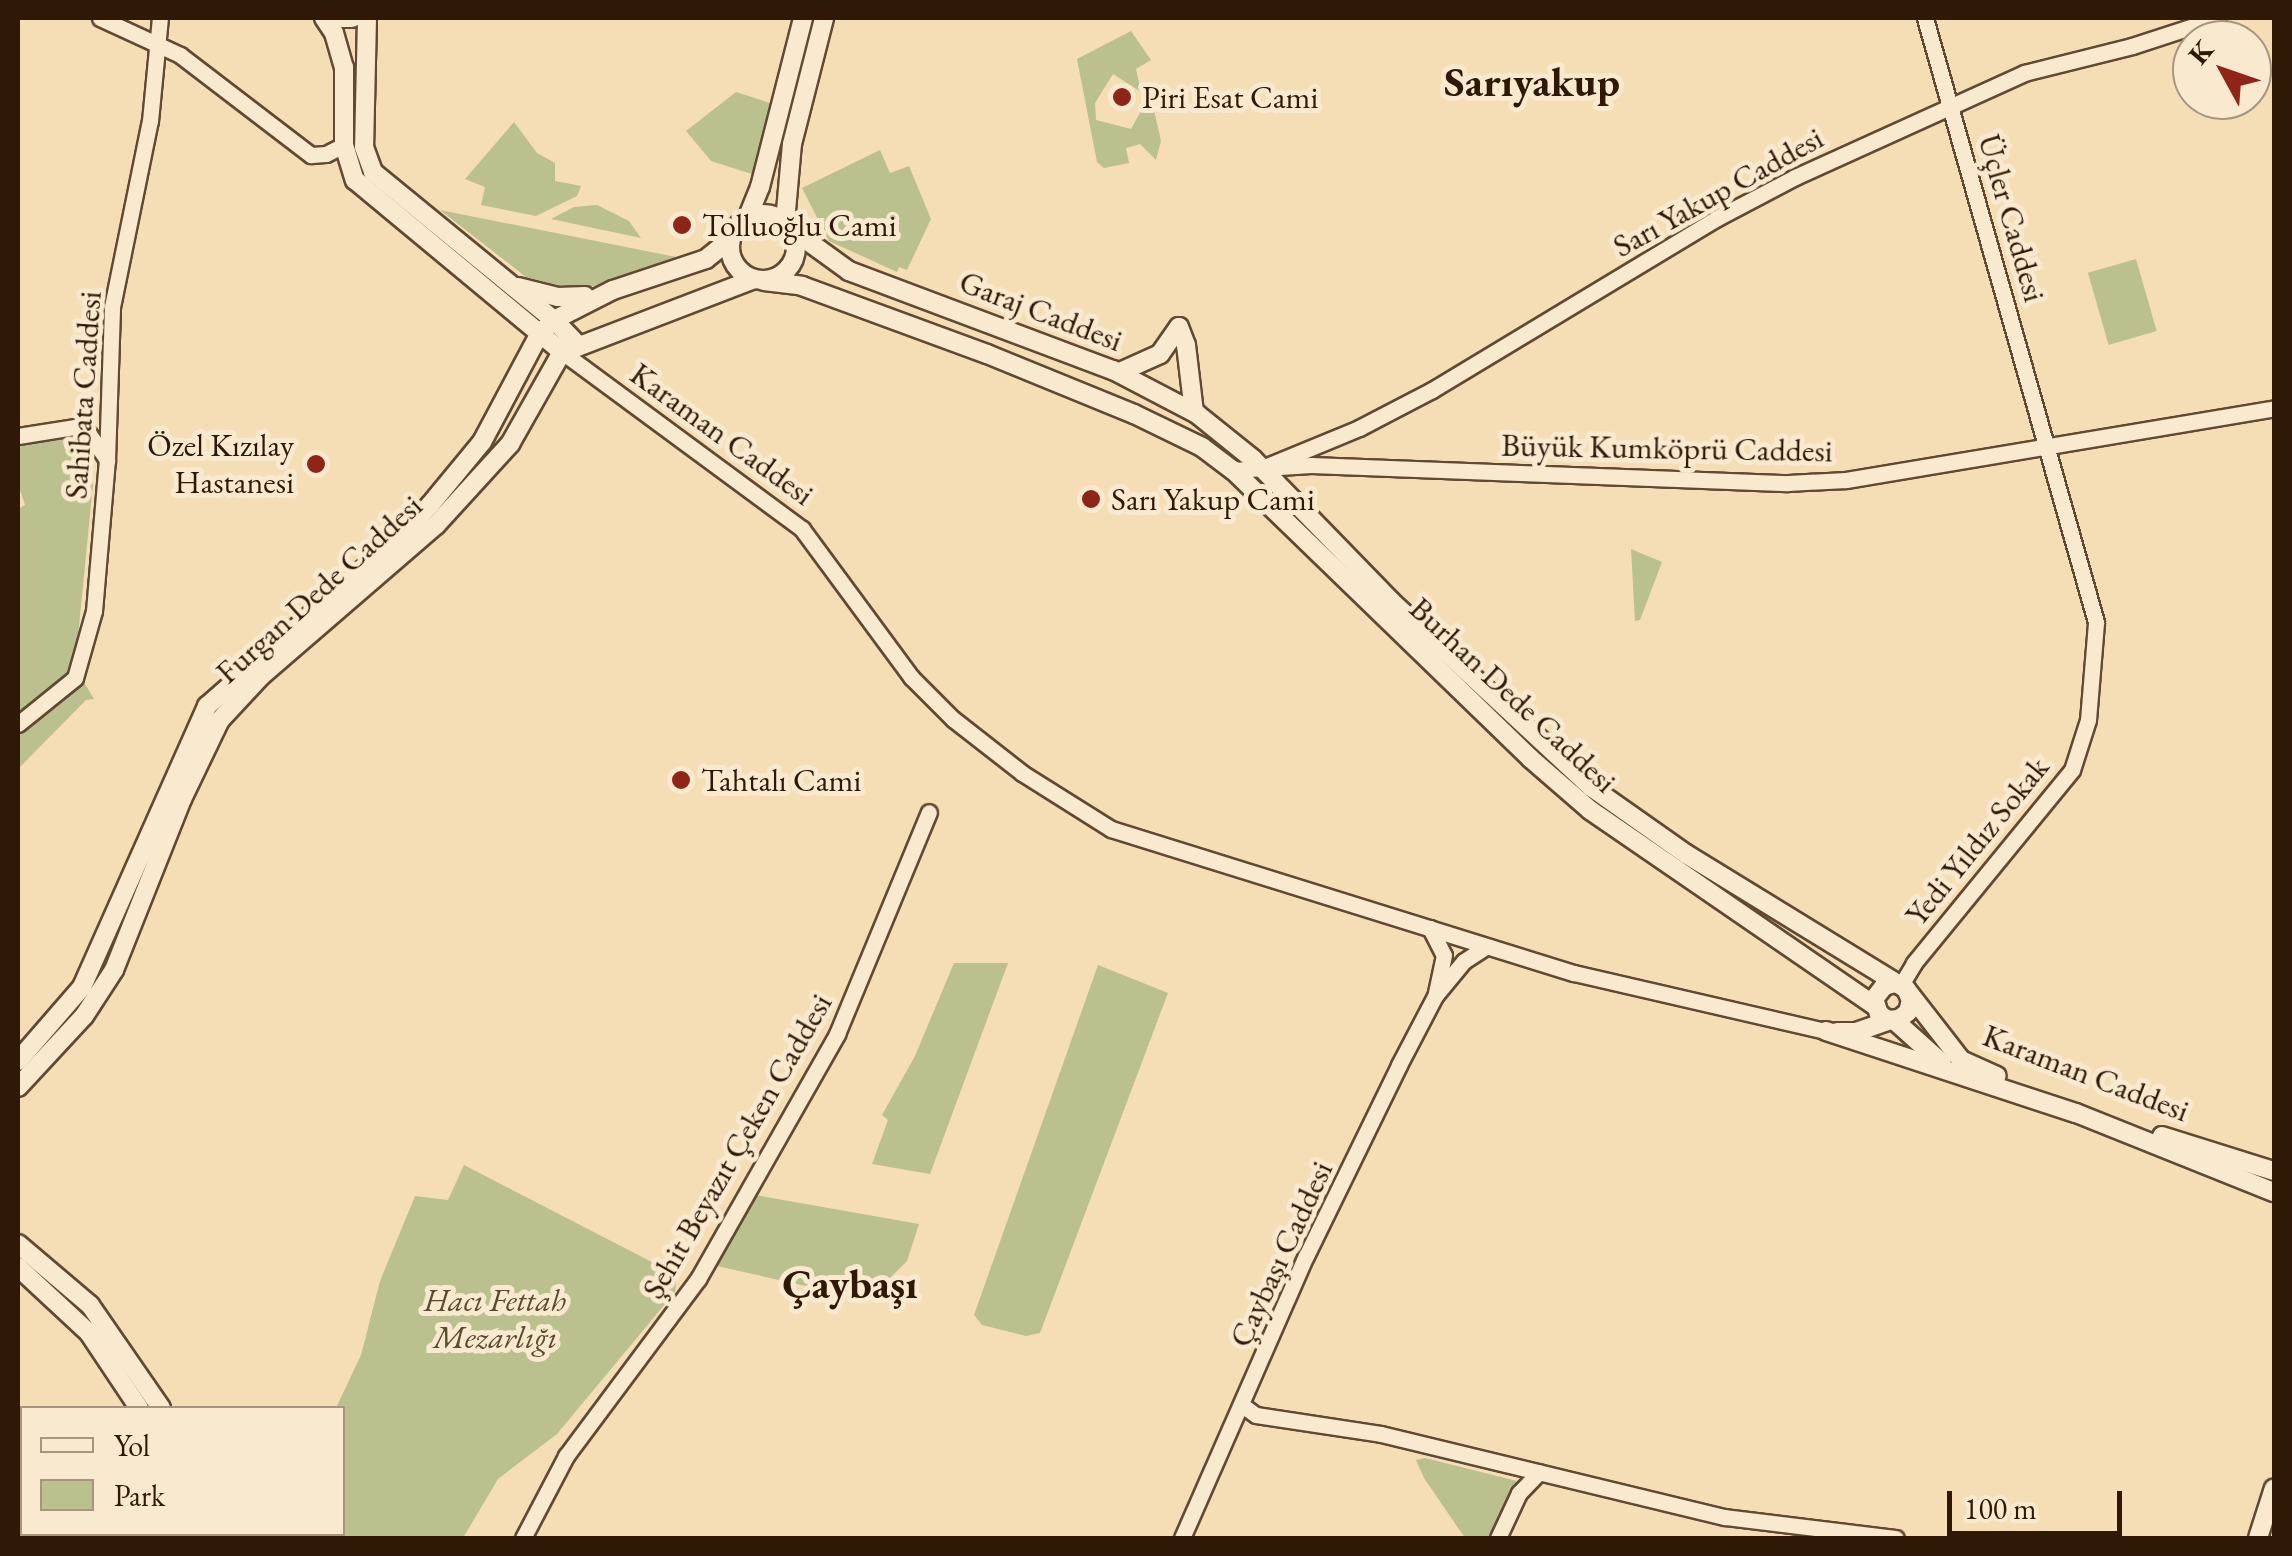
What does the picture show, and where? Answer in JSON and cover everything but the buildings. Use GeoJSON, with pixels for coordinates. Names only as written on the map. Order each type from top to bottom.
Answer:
{"type":"FeatureCollection","features":[{"type":"Feature","properties":{"kind":"main road"},"geometry":{"type":"LineString","coordinates":[[325,18],[352,18]]}},
{"type":"Feature","properties":{"kind":"main road"},"geometry":{"type":"LineString","coordinates":[[325,18],[344,67],[344,144]]}},
{"type":"Feature","properties":{"kind":"main road","name":"Karaman Caddesi"},"geometry":{"type":"LineString","coordinates":[[367,18],[366,161],[382,181],[508,284],[570,349]]}},
{"type":"Feature","properties":{"kind":"main road"},"geometry":{"type":"LineString","coordinates":[[547,326],[601,295],[706,259],[732,239],[747,219],[760,187],[804,18]]}},
{"type":"Feature","properties":{"kind":"main road"},"geometry":{"type":"LineString","coordinates":[[570,349],[790,267],[796,247],[788,226],[792,144],[824,18]]}},
{"type":"Feature","properties":{"kind":"main road","name":"Karaman Caddesi"},"geometry":{"type":"LineString","coordinates":[[344,144],[351,173],[363,188],[547,326]]}},
{"type":"Feature","properties":{"kind":"main road"},"geometry":{"type":"LineString","coordinates":[[747,219],[767,214],[788,226]]}},
{"type":"Feature","properties":{"kind":"main road","name":"Garaj Caddesi"},"geometry":{"type":"LineString","coordinates":[[788,226],[849,271],[1120,372],[1194,412],[1264,466]]}},
{"type":"Feature","properties":{"kind":"main road"},"geometry":{"type":"LineString","coordinates":[[732,239],[738,268],[759,280]]}},
{"type":"Feature","properties":{"kind":"main road","name":"Garaj Caddesi"},"geometry":{"type":"LineString","coordinates":[[759,280],[802,286],[1040,374],[1187,439],[1233,470]]}},
{"type":"Feature","properties":{"kind":"main road"},"geometry":{"type":"LineString","coordinates":[[508,284],[558,297],[601,295]]}},
{"type":"Feature","properties":{"kind":"main road","name":"Furgan Dede Caddesi"},"geometry":{"type":"LineString","coordinates":[[18,1060],[82,986],[208,706],[398,540],[430,505],[482,442],[547,326]]}},
{"type":"Feature","properties":{"kind":"main road"},"geometry":{"type":"LineString","coordinates":[[1120,372],[1160,354],[1179,327],[1194,412]]}},
{"type":"Feature","properties":{"kind":"main road","name":"Furgan Dede Caddesi"},"geometry":{"type":"LineString","coordinates":[[18,1087],[84,1016],[114,970],[182,800],[220,720],[261,676],[436,526],[510,444],[570,349]]}},
{"type":"Feature","properties":{"kind":"main road","name":"Burhan Dede Caddesi"},"geometry":{"type":"LineString","coordinates":[[1264,466],[1392,602],[1591,787],[1686,854],[1901,986]]}},
{"type":"Feature","properties":{"kind":"main road","name":"Burhan Dede Caddesi"},"geometry":{"type":"LineString","coordinates":[[1233,470],[1530,758],[1590,810],[1874,1005]]}},
{"type":"Feature","properties":{"kind":"main road"},"geometry":{"type":"LineString","coordinates":[[1826,1032],[1856,1032],[1892,1020],[1910,1006],[1901,986],[1879,990],[1874,1005],[1879,1014],[1892,1020]]}},
{"type":"Feature","properties":{"kind":"main road","name":"Karaman Caddesi"},"geometry":{"type":"LineString","coordinates":[[1901,986],[1927,1010],[1950,1048],[1968,1064],[2140,1129],[2274,1171]]}},
{"type":"Feature","properties":{"kind":"main road","name":"Karaman Caddesi"},"geometry":{"type":"LineString","coordinates":[[1892,1020],[1956,1073]]}},
{"type":"Feature","properties":{"kind":"main road","name":"Karaman Caddesi"},"geometry":{"type":"LineString","coordinates":[[1826,1032],[2076,1113],[2274,1192]]}},
{"type":"Feature","properties":{"kind":"main road"},"geometry":{"type":"LineString","coordinates":[[18,1244],[90,1306],[160,1406]]}},
{"type":"Feature","properties":{"kind":"main road"},"geometry":{"type":"LineString","coordinates":[[18,1267],[88,1334],[139,1406]]}},
{"type":"Feature","properties":{"kind":"main road"},"geometry":{"type":"LineString","coordinates":[[2258,1538],[2274,1488]]}},
{"type":"Feature","properties":{"kind":"street"},"geometry":{"type":"LineString","coordinates":[[100,18],[157,43],[311,155],[326,154],[344,144]]}},
{"type":"Feature","properties":{"kind":"street","name":"Sahibata Caddesi"},"geometry":{"type":"LineString","coordinates":[[18,724],[62,693],[80,670],[94,611],[107,460],[112,307],[150,122],[160,18]]}},
{"type":"Feature","properties":{"kind":"street","name":"Üçler Caddesi"},"geometry":{"type":"LineString","coordinates":[[1924,18],[2048,440]]}},
{"type":"Feature","properties":{"kind":"street","name":"Sarı Yakup Caddesi"},"geometry":{"type":"LineString","coordinates":[[1264,466],[1359,428],[1432,390],[1717,218],[1951,104],[2024,73],[2132,46],[2218,18]]}},
{"type":"Feature","properties":{"kind":"street","name":"Karaman Caddesi"},"geometry":{"type":"LineString","coordinates":[[570,349],[802,530],[911,677],[953,719],[1022,773],[1111,829],[1574,973],[1826,1032]]}},
{"type":"Feature","properties":{"kind":"street","name":"Büyük Kumköprü Caddesi"},"geometry":{"type":"LineString","coordinates":[[1233,470],[1264,466],[1788,483],[1861,478],[2048,440],[2274,408]]}},
{"type":"Feature","properties":{"kind":"street"},"geometry":{"type":"LineString","coordinates":[[18,436],[75,427],[89,434],[107,460]]}},
{"type":"Feature","properties":{"kind":"street","name":"Yedi Yıldız Sokak"},"geometry":{"type":"LineString","coordinates":[[1901,986],[1914,963],[2072,770],[2088,720],[2096,622],[2048,440]]}},
{"type":"Feature","properties":{"kind":"street","name":"Şehit Beyazıt Çeken Caddesi"},"geometry":{"type":"LineString","coordinates":[[523,1538],[566,1456],[698,1279],[838,1034],[929,812]]}},
{"type":"Feature","properties":{"kind":"street"},"geometry":{"type":"LineString","coordinates":[[1430,928],[1444,955],[1435,996]]}},
{"type":"Feature","properties":{"kind":"street"},"geometry":{"type":"LineString","coordinates":[[1435,996],[1464,961],[1487,946]]}},
{"type":"Feature","properties":{"kind":"street","name":"Çaybaşı Caddesi"},"geometry":{"type":"LineString","coordinates":[[1182,1538],[1306,1256],[1435,996]]}},
{"type":"Feature","properties":{"kind":"street"},"geometry":{"type":"LineString","coordinates":[[1242,1404],[1256,1415],[1380,1434],[1725,1517],[1896,1538]]}},
{"type":"Feature","properties":{"kind":"street"},"geometry":{"type":"LineString","coordinates":[[1498,1538],[1518,1493],[1539,1472]]}},
{"type":"Feature","properties":{"kind":"green space"},"geometry":{"type":"Polygon","coordinates":[[[1131,31],[1151,60],[1136,69],[1141,92],[1113,74],[1095,103],[1096,120],[1131,129],[1142,109],[1153,106],[1161,141],[1156,160],[1140,144],[1126,148],[1129,163],[1104,168],[1097,162],[1077,59],[1131,31]]]}},
{"type":"Feature","properties":{"kind":"green space"},"geometry":{"type":"Polygon","coordinates":[[[736,92],[776,105],[758,176],[711,161],[686,131],[736,92]]]}},
{"type":"Feature","properties":{"kind":"green space"},"geometry":{"type":"Polygon","coordinates":[[[514,122],[537,153],[555,163],[555,181],[581,186],[577,196],[536,216],[481,205],[485,187],[465,179],[514,122]]]}},
{"type":"Feature","properties":{"kind":"green space"},"geometry":{"type":"Polygon","coordinates":[[[880,150],[890,173],[909,166],[931,219],[907,270],[899,267],[897,272],[829,241],[802,188],[880,150]]]}},
{"type":"Feature","properties":{"kind":"green space"},"geometry":{"type":"Polygon","coordinates":[[[597,205],[629,221],[641,238],[551,219],[574,207],[597,205]]]}},
{"type":"Feature","properties":{"kind":"green space"},"geometry":{"type":"Polygon","coordinates":[[[440,210],[676,257],[594,286],[560,286],[526,277],[440,210]]]}},
{"type":"Feature","properties":{"kind":"green space"},"geometry":{"type":"Polygon","coordinates":[[[2136,259],[2157,331],[2109,345],[2088,273],[2136,259]]]}},
{"type":"Feature","properties":{"kind":"green space"},"geometry":{"type":"Polygon","coordinates":[[[74,434],[93,484],[75,667],[94,699],[86,700],[18,769],[18,509],[25,505],[18,484],[18,443],[74,434]]]}},
{"type":"Feature","properties":{"kind":"green space"},"geometry":{"type":"Polygon","coordinates":[[[1631,549],[1662,562],[1640,620],[1635,621],[1631,549]]]}},
{"type":"Feature","properties":{"kind":"green space"},"geometry":{"type":"Polygon","coordinates":[[[954,963],[1008,963],[930,1174],[872,1164],[888,1120],[882,1115],[915,1056],[954,963]]]}},
{"type":"Feature","properties":{"kind":"green space"},"geometry":{"type":"Polygon","coordinates":[[[1098,965],[1168,993],[1040,1333],[1026,1336],[982,1325],[974,1315],[1098,965]]]}},
{"type":"Feature","properties":{"kind":"green space","name":"Hacı Fettah Mezarlığı"},"geometry":{"type":"Polygon","coordinates":[[[464,1165],[677,1275],[675,1292],[557,1434],[498,1479],[463,1538],[333,1538],[345,1536],[345,1406],[337,1406],[361,1355],[380,1281],[415,1196],[448,1200],[464,1165]]]}},
{"type":"Feature","properties":{"kind":"green space"},"geometry":{"type":"Polygon","coordinates":[[[755,1195],[919,1224],[907,1261],[885,1283],[877,1302],[717,1266],[721,1245],[755,1195]]]}},
{"type":"Feature","properties":{"kind":"green space"},"geometry":{"type":"Polygon","coordinates":[[[1425,1458],[1517,1481],[1492,1538],[1465,1538],[1424,1478],[1416,1460],[1425,1458]]]}},
{"type":"Feature","properties":{"kind":"place","name":"Piri Esat Cami"},"geometry":{"type":"Point","coordinates":[1122,97]}},
{"type":"Feature","properties":{"kind":"place","name":"Tolluoğlu Cami"},"geometry":{"type":"Point","coordinates":[682,225]}},
{"type":"Feature","properties":{"kind":"place","name":"Özel Kızılay Hastanesi"},"geometry":{"type":"Point","coordinates":[316,464]}},
{"type":"Feature","properties":{"kind":"place","name":"Sarı Yakup Cami"},"geometry":{"type":"Point","coordinates":[1091,499]}},
{"type":"Feature","properties":{"kind":"place","name":"Tahtalı Cami"},"geometry":{"type":"Point","coordinates":[681,780]}},
{"type":"Feature","properties":{"kind":"district","name":"Sarıyakup"},"geometry":{"type":"Point","coordinates":[1532,82]}},
{"type":"Feature","properties":{"kind":"district","name":"Çaybaşı"},"geometry":{"type":"Point","coordinates":[850,1284]}}]}
